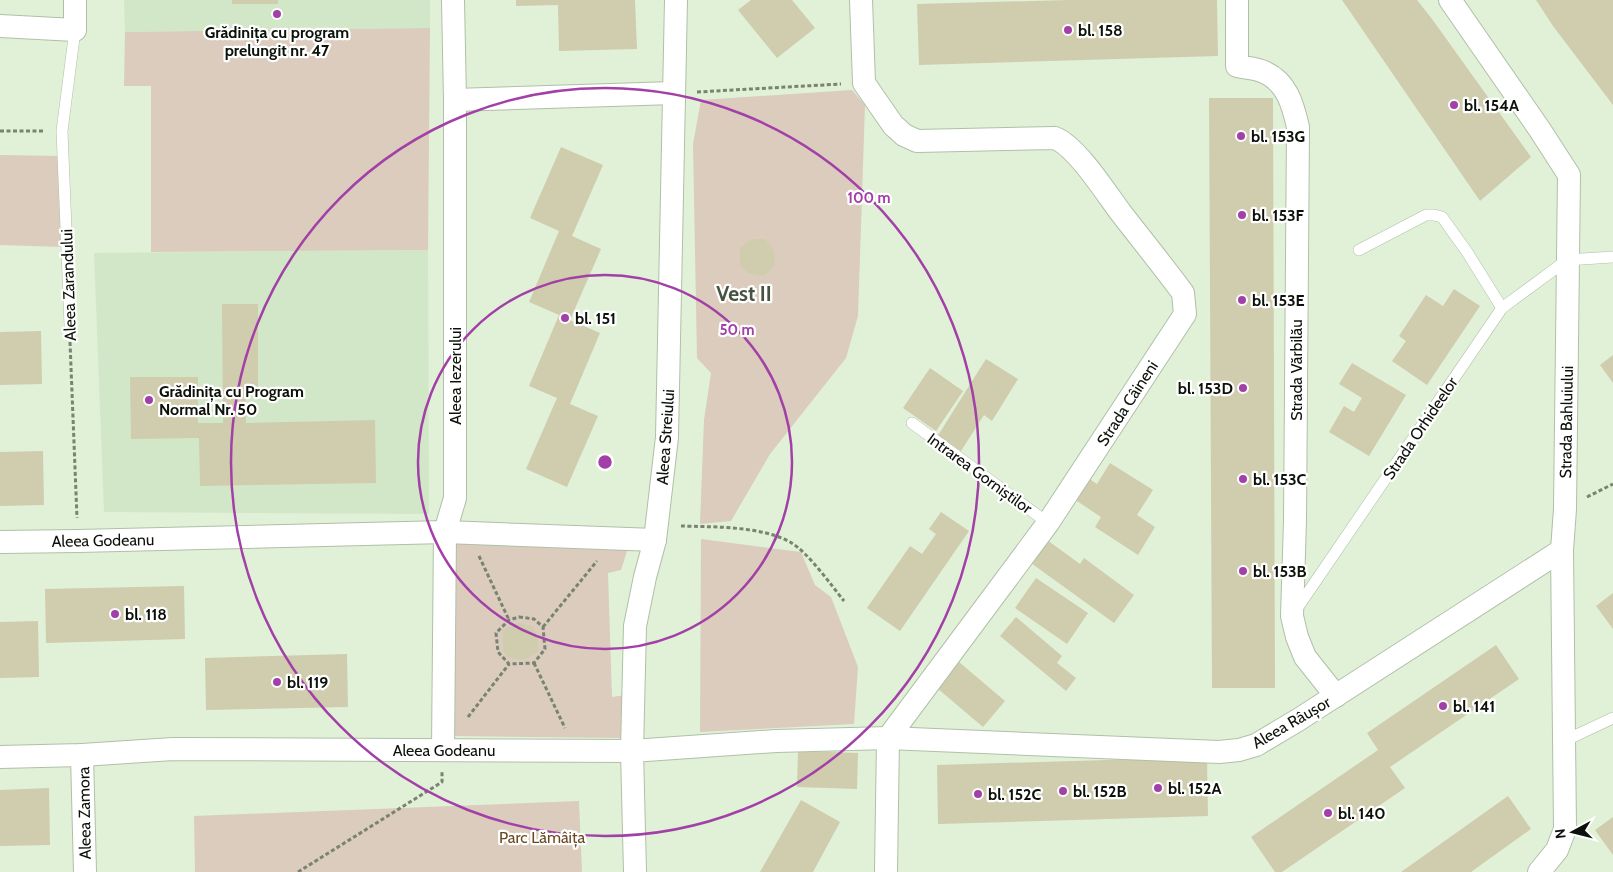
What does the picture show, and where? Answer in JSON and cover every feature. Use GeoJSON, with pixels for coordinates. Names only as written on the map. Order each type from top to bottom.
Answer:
{"type":"FeatureCollection","features":[{"type":"Feature","properties":{"kind":"street"},"geometry":{"type":"LineString","coordinates":[[0,26],[76,30],[75,0]]}},
{"type":"Feature","properties":{"kind":"street","name":"Aleea Iezerului"},"geometry":{"type":"LineString","coordinates":[[442,750],[445,532],[455,498],[454,0]]}},
{"type":"Feature","properties":{"kind":"street","name":"Aleea Streiului"},"geometry":{"type":"LineString","coordinates":[[636,872],[632,751],[635,626],[656,533],[667,437],[676,0]]}},
{"type":"Feature","properties":{"kind":"street"},"geometry":{"type":"LineString","coordinates":[[861,0],[864,83]]}},
{"type":"Feature","properties":{"kind":"street","name":"Strada Vărbilău"},"geometry":{"type":"LineString","coordinates":[[1237,0],[1237,66],[1264,72],[1282,84],[1292,104],[1298,127],[1296,511],[1292,616],[1297,637],[1305,657],[1336,696]]}},
{"type":"Feature","properties":{"kind":"street","name":"Strada Bahluiului"},"geometry":{"type":"LineString","coordinates":[[1450,0],[1569,175],[1565,509],[1562,550],[1565,829],[1557,850],[1539,872]]}},
{"type":"Feature","properties":{"kind":"street","name":"Strada Câineni"},"geometry":{"type":"LineString","coordinates":[[864,83],[893,125],[904,135],[917,141],[1055,138],[1062,141],[1070,147],[1183,293],[1185,314],[1048,523],[888,738]]}},
{"type":"Feature","properties":{"kind":"street"},"geometry":{"type":"LineString","coordinates":[[455,100],[674,93]]}},
{"type":"Feature","properties":{"kind":"street","name":"Aleea Godeanu"},"geometry":{"type":"LineString","coordinates":[[0,542],[78,542],[445,532],[615,540],[656,533]]}},
{"type":"Feature","properties":{"kind":"street","name":"Aleea Râușor"},"geometry":{"type":"LineString","coordinates":[[888,738],[1219,752],[1239,750],[1256,745],[1336,696],[1562,550]]}},
{"type":"Feature","properties":{"kind":"street"},"geometry":{"type":"LineString","coordinates":[[886,872],[888,738]]}},
{"type":"Feature","properties":{"kind":"street","name":"Aleea Godeanu"},"geometry":{"type":"LineString","coordinates":[[0,757],[82,755],[172,749],[632,751],[776,741],[888,738]]}},
{"type":"Feature","properties":{"kind":"street","name":"Aleea Zamora"},"geometry":{"type":"LineString","coordinates":[[82,755],[85,872]]}},
{"type":"Feature","properties":{"kind":"lane","name":"Aleea Zarandului"},"geometry":{"type":"LineString","coordinates":[[70,325],[62,131],[76,30]]}},
{"type":"Feature","properties":{"kind":"lane"},"geometry":{"type":"LineString","coordinates":[[1360,250],[1426,215],[1434,214],[1442,217],[1467,252],[1502,308]]}},
{"type":"Feature","properties":{"kind":"lane"},"geometry":{"type":"LineString","coordinates":[[1567,260],[1613,257]]}},
{"type":"Feature","properties":{"kind":"lane","name":"Strada Orhideelor"},"geometry":{"type":"LineString","coordinates":[[1292,616],[1502,308],[1567,260]]}},
{"type":"Feature","properties":{"kind":"lane","name":"Intrarea Gorniștilor"},"geometry":{"type":"LineString","coordinates":[[912,423],[1048,523]]}},
{"type":"Feature","properties":{"kind":"lane"},"geometry":{"type":"LineString","coordinates":[[1564,741],[1613,718]]}},
{"type":"Feature","properties":{"kind":"path"},"geometry":{"type":"LineString","coordinates":[[674,93],[864,83]]}},
{"type":"Feature","properties":{"kind":"path"},"geometry":{"type":"LineString","coordinates":[[0,131],[62,131]]}},
{"type":"Feature","properties":{"kind":"path","name":"Aleea Zarandului"},"geometry":{"type":"LineString","coordinates":[[70,325],[78,542]]}},
{"type":"Feature","properties":{"kind":"path"},"geometry":{"type":"LineString","coordinates":[[656,533],[728,527],[769,534],[791,542],[813,563],[844,602]]}},
{"type":"Feature","properties":{"kind":"path"},"geometry":{"type":"LineString","coordinates":[[468,532],[510,620]]}},
{"type":"Feature","properties":{"kind":"path"},"geometry":{"type":"LineString","coordinates":[[544,627],[534,619],[519,617],[510,620],[496,633],[498,652],[510,664],[534,663],[545,649],[544,627],[615,540]]}},
{"type":"Feature","properties":{"kind":"path"},"geometry":{"type":"LineString","coordinates":[[534,663],[577,751]]}},
{"type":"Feature","properties":{"kind":"path"},"geometry":{"type":"LineString","coordinates":[[467,719],[510,664]]}},
{"type":"Feature","properties":{"kind":"path"},"geometry":{"type":"LineString","coordinates":[[298,872],[442,782],[442,750]]}},
{"type":"Feature","properties":{"kind":"shaded area","name":"Grădinița cu program prelungit nr. 47"},"geometry":{"type":"Polygon","coordinates":[[[124,0],[430,0],[430,28],[125,32],[124,0]]]}},
{"type":"Feature","properties":{"kind":"shaded area"},"geometry":{"type":"Polygon","coordinates":[[[428,250],[429,514],[104,512],[94,253],[428,250]]]}},
{"type":"Feature","properties":{"kind":"green space"},"geometry":{"type":"Polygon","coordinates":[[[430,28],[428,250],[151,252],[151,86],[124,86],[125,32],[430,28]]]}},
{"type":"Feature","properties":{"kind":"green space"},"geometry":{"type":"Polygon","coordinates":[[[852,90],[865,105],[858,316],[846,358],[770,454],[731,521],[700,524],[704,420],[711,373],[697,358],[693,144],[701,100],[852,90]]]}},
{"type":"Feature","properties":{"kind":"green space"},"geometry":{"type":"Polygon","coordinates":[[[0,155],[59,156],[63,247],[0,245],[0,155]]]}},
{"type":"Feature","properties":{"kind":"green space"},"geometry":{"type":"Polygon","coordinates":[[[701,539],[801,552],[815,585],[831,597],[858,667],[854,724],[700,732],[701,539]]]}},
{"type":"Feature","properties":{"kind":"green space"},"geometry":{"type":"Polygon","coordinates":[[[455,542],[628,548],[621,570],[608,573],[612,697],[626,695],[622,738],[454,736],[455,542]]]}},
{"type":"Feature","properties":{"kind":"green space","name":"Parc Lămâița"},"geometry":{"type":"Polygon","coordinates":[[[579,801],[582,872],[195,872],[194,816],[579,801]]]}},
{"type":"Feature","properties":{"kind":"building","name":"Grădinița cu program prelungit nr. 47"},"geometry":{"type":"Polygon","coordinates":[[[232,0],[278,0],[278,4],[232,4],[232,0]]]}},
{"type":"Feature","properties":{"kind":"building"},"geometry":{"type":"Polygon","coordinates":[[[516,0],[635,0],[637,49],[559,51],[558,5],[516,6],[516,0]]]}},
{"type":"Feature","properties":{"kind":"building"},"geometry":{"type":"Polygon","coordinates":[[[751,0],[792,0],[815,28],[777,58],[738,10],[751,0]]]}},
{"type":"Feature","properties":{"kind":"building","name":"bl. 158"},"geometry":{"type":"Polygon","coordinates":[[[1068,0],[1217,0],[1218,56],[919,65],[917,4],[1068,0]]]}},
{"type":"Feature","properties":{"kind":"building","name":"bl. 154A"},"geometry":{"type":"Polygon","coordinates":[[[1342,0],[1417,0],[1531,157],[1480,201],[1342,0]]]}},
{"type":"Feature","properties":{"kind":"building"},"geometry":{"type":"Polygon","coordinates":[[[1536,0],[1613,0],[1613,105],[1553,26],[1536,0]]]}},
{"type":"Feature","properties":{"kind":"building"},"geometry":{"type":"Polygon","coordinates":[[[1209,98],[1273,98],[1275,688],[1212,688],[1209,98]]]}},
{"type":"Feature","properties":{"kind":"building","name":"bl. 151"},"geometry":{"type":"Polygon","coordinates":[[[561,147],[603,165],[572,236],[601,249],[570,320],[600,333],[570,404],[598,416],[567,487],[526,469],[557,398],[529,386],[559,315],[529,302],[559,231],[530,218],[561,147]]]}},
{"type":"Feature","properties":{"kind":"building"},"geometry":{"type":"Polygon","coordinates":[[[751,239],[765,239],[774,251],[775,266],[763,276],[748,273],[740,265],[740,248],[751,239]]]}},
{"type":"Feature","properties":{"kind":"building"},"geometry":{"type":"Polygon","coordinates":[[[1454,289],[1480,306],[1427,385],[1392,361],[1406,341],[1399,336],[1426,295],[1443,306],[1454,289]]]}},
{"type":"Feature","properties":{"kind":"building"},"geometry":{"type":"Polygon","coordinates":[[[222,304],[258,304],[258,390],[246,390],[246,423],[375,420],[376,483],[200,486],[199,438],[131,439],[130,377],[198,377],[198,423],[223,423],[222,304]]]}},
{"type":"Feature","properties":{"kind":"building"},"geometry":{"type":"Polygon","coordinates":[[[41,331],[42,384],[0,385],[0,332],[41,331]]]}},
{"type":"Feature","properties":{"kind":"building"},"geometry":{"type":"Polygon","coordinates":[[[1613,355],[1613,383],[1600,365],[1613,355]]]}},
{"type":"Feature","properties":{"kind":"building"},"geometry":{"type":"Polygon","coordinates":[[[986,359],[1018,379],[992,421],[984,415],[961,451],[937,437],[986,359]]]}},
{"type":"Feature","properties":{"kind":"building"},"geometry":{"type":"Polygon","coordinates":[[[1352,363],[1406,395],[1369,456],[1329,432],[1344,406],[1354,412],[1362,398],[1339,384],[1352,363]]]}},
{"type":"Feature","properties":{"kind":"building"},"geometry":{"type":"Polygon","coordinates":[[[930,368],[963,391],[936,431],[903,408],[930,368]]]}},
{"type":"Feature","properties":{"kind":"building"},"geometry":{"type":"Polygon","coordinates":[[[43,451],[44,505],[0,506],[0,452],[43,451]]]}},
{"type":"Feature","properties":{"kind":"building"},"geometry":{"type":"Polygon","coordinates":[[[1110,463],[1153,490],[1137,515],[1155,527],[1138,555],[1095,527],[1101,517],[1074,499],[1088,478],[1097,484],[1110,463]]]}},
{"type":"Feature","properties":{"kind":"building"},"geometry":{"type":"Polygon","coordinates":[[[941,512],[969,531],[900,631],[867,608],[910,546],[922,554],[936,534],[929,529],[941,512]]]}},
{"type":"Feature","properties":{"kind":"building"},"geometry":{"type":"Polygon","coordinates":[[[1047,540],[1080,564],[1084,558],[1134,595],[1114,623],[1031,563],[1047,540]]]}},
{"type":"Feature","properties":{"kind":"building"},"geometry":{"type":"Polygon","coordinates":[[[1036,578],[1088,613],[1067,644],[1015,608],[1036,578]]]}},
{"type":"Feature","properties":{"kind":"building","name":"bl. 118"},"geometry":{"type":"Polygon","coordinates":[[[184,586],[185,639],[46,643],[45,589],[184,586]]]}},
{"type":"Feature","properties":{"kind":"building"},"geometry":{"type":"Polygon","coordinates":[[[1613,593],[1613,629],[1596,606],[1613,593]]]}},
{"type":"Feature","properties":{"kind":"building"},"geometry":{"type":"Polygon","coordinates":[[[1016,617],[1062,656],[1057,663],[1076,678],[1066,691],[1000,636],[1016,617]]]}},
{"type":"Feature","properties":{"kind":"building"},"geometry":{"type":"Polygon","coordinates":[[[38,621],[39,677],[0,678],[0,622],[38,621]]]}},
{"type":"Feature","properties":{"kind":"building"},"geometry":{"type":"Polygon","coordinates":[[[519,623],[533,627],[537,634],[538,651],[528,658],[521,660],[508,657],[503,651],[503,630],[519,623]]]}},
{"type":"Feature","properties":{"kind":"building"},"geometry":{"type":"Polygon","coordinates":[[[1496,645],[1519,679],[1390,767],[1405,788],[1282,872],[1275,872],[1251,837],[1378,750],[1367,733],[1496,645]]]}},
{"type":"Feature","properties":{"kind":"building","name":"bl. 119"},"geometry":{"type":"Polygon","coordinates":[[[347,654],[348,707],[206,710],[205,658],[347,654]]]}},
{"type":"Feature","properties":{"kind":"building"},"geometry":{"type":"Polygon","coordinates":[[[959,662],[1005,701],[983,727],[937,688],[959,662]]]}},
{"type":"Feature","properties":{"kind":"building"},"geometry":{"type":"Polygon","coordinates":[[[798,751],[858,753],[857,789],[797,787],[798,751]]]}},
{"type":"Feature","properties":{"kind":"building"},"geometry":{"type":"Polygon","coordinates":[[[1207,757],[1208,816],[938,824],[937,765],[1207,757]]]}},
{"type":"Feature","properties":{"kind":"building"},"geometry":{"type":"Polygon","coordinates":[[[49,788],[50,845],[0,846],[0,790],[49,788]]]}},
{"type":"Feature","properties":{"kind":"building"},"geometry":{"type":"Polygon","coordinates":[[[1508,796],[1531,829],[1471,872],[1401,872],[1508,796]]]}},
{"type":"Feature","properties":{"kind":"building"},"geometry":{"type":"Polygon","coordinates":[[[801,800],[840,822],[813,872],[760,872],[801,800]]]}},
{"type":"Feature","properties":{"kind":"building"},"geometry":{"type":"Polygon","coordinates":[[[1613,817],[1613,855],[1595,830],[1613,817]]]}},
{"type":"Feature","properties":{"kind":"place","name":"Grădinița cu program prelungit nr. 47"},"geometry":{"type":"Point","coordinates":[277,14]}},
{"type":"Feature","properties":{"kind":"place","name":"bl. 158"},"geometry":{"type":"Point","coordinates":[1068,30]}},
{"type":"Feature","properties":{"kind":"place","name":"bl. 154A"},"geometry":{"type":"Point","coordinates":[1454,105]}},
{"type":"Feature","properties":{"kind":"place","name":"bl. 153G"},"geometry":{"type":"Point","coordinates":[1241,136]}},
{"type":"Feature","properties":{"kind":"place","name":"bl. 153F"},"geometry":{"type":"Point","coordinates":[1242,215]}},
{"type":"Feature","properties":{"kind":"place","name":"bl. 153E"},"geometry":{"type":"Point","coordinates":[1242,300]}},
{"type":"Feature","properties":{"kind":"place","name":"bl. 151"},"geometry":{"type":"Point","coordinates":[565,318]}},
{"type":"Feature","properties":{"kind":"place","name":"bl. 153D"},"geometry":{"type":"Point","coordinates":[1243,388]}},
{"type":"Feature","properties":{"kind":"place","name":"Grădinița cu Program Normal Nr. 50"},"geometry":{"type":"Point","coordinates":[149,400]}},
{"type":"Feature","properties":{"kind":"place","name":"bl. 153C"},"geometry":{"type":"Point","coordinates":[1243,479]}},
{"type":"Feature","properties":{"kind":"place","name":"bl. 153B"},"geometry":{"type":"Point","coordinates":[1243,571]}},
{"type":"Feature","properties":{"kind":"place","name":"bl. 118"},"geometry":{"type":"Point","coordinates":[115,614]}},
{"type":"Feature","properties":{"kind":"place","name":"bl. 119"},"geometry":{"type":"Point","coordinates":[277,682]}},
{"type":"Feature","properties":{"kind":"place","name":"bl. 141"},"geometry":{"type":"Point","coordinates":[1443,706]}},
{"type":"Feature","properties":{"kind":"place","name":"bl. 152A"},"geometry":{"type":"Point","coordinates":[1158,788]}},
{"type":"Feature","properties":{"kind":"place","name":"bl. 152B"},"geometry":{"type":"Point","coordinates":[1063,791]}},
{"type":"Feature","properties":{"kind":"place","name":"bl. 152C"},"geometry":{"type":"Point","coordinates":[978,794]}},
{"type":"Feature","properties":{"kind":"place","name":"bl. 140"},"geometry":{"type":"Point","coordinates":[1328,813]}},
{"type":"Feature","properties":{"kind":"district","name":"Vest II"},"geometry":{"type":"Point","coordinates":[744,294]}}]}
